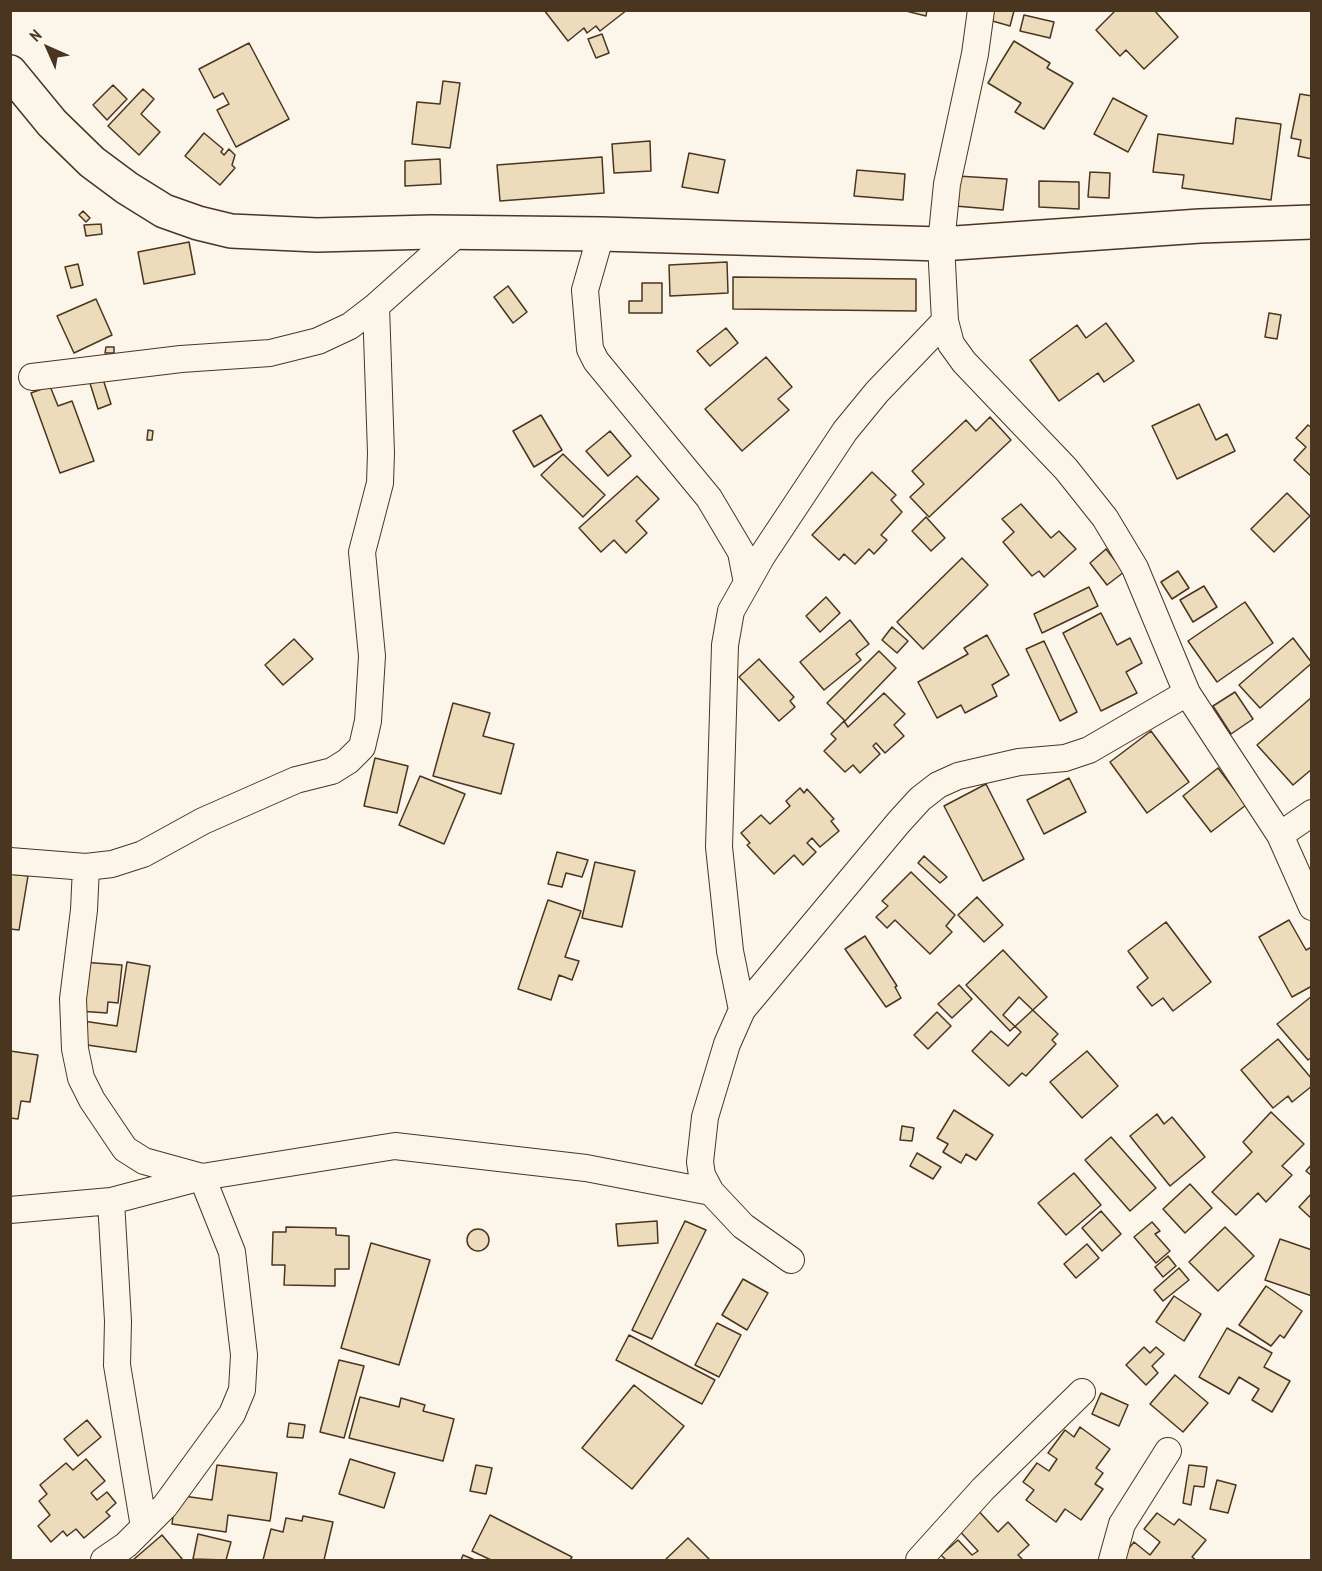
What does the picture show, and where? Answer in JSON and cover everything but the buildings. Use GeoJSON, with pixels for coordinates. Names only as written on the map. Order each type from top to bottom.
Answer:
{"type":"FeatureCollection","features":[{"type":"Feature","properties":{"kind":"street"},"geometry":{"type":"LineString","coordinates":[[981,10],[975,54],[947,184],[941,244],[945,321],[951,344],[963,362],[1066,469],[1105,518],[1135,568],[1187,693],[1280,835],[1311,907]]}},
{"type":"Feature","properties":{"kind":"street"},"geometry":{"type":"LineString","coordinates":[[10,72],[52,123],[92,162],[164,211],[198,224],[242,231],[317,235],[601,234],[941,244],[1200,226],[1311,222]]}},
{"type":"Feature","properties":{"kind":"street"},"geometry":{"type":"LineString","coordinates":[[32,377],[182,359],[270,353],[333,334],[376,306],[458,233]]}},
{"type":"Feature","properties":{"kind":"street"},"geometry":{"type":"LineString","coordinates":[[601,234],[585,290],[590,349],[596,361],[710,498],[741,552],[747,583]]}},
{"type":"Feature","properties":{"kind":"street"},"geometry":{"type":"LineString","coordinates":[[10,861],[86,867],[112,864],[143,854],[203,821],[274,789],[296,780],[332,771],[348,761],[365,742],[372,656],[362,559],[380,483],[381,453],[376,306]]}},
{"type":"Feature","properties":{"kind":"street"},"geometry":{"type":"LineString","coordinates":[[742,1010],[730,951],[719,847],[725,645],[731,611],[820,466],[845,431],[877,392],[945,321]]}},
{"type":"Feature","properties":{"kind":"street"},"geometry":{"type":"LineString","coordinates":[[791,1260],[743,1226],[711,1192],[702,1174],[700,1162],[705,1117],[727,1044],[742,1010],[899,822],[920,799],[938,785],[958,776],[1019,762],[1065,758],[1089,750],[1187,693]]}},
{"type":"Feature","properties":{"kind":"street"},"geometry":{"type":"LineString","coordinates":[[1280,835],[1311,813]]}},
{"type":"Feature","properties":{"kind":"street"},"geometry":{"type":"LineString","coordinates":[[86,867],[84,910],[73,999],[75,1049],[81,1078],[125,1149],[144,1161],[202,1177]]}},
{"type":"Feature","properties":{"kind":"street"},"geometry":{"type":"LineString","coordinates":[[10,1210],[111,1201],[202,1177],[395,1146],[586,1168],[711,1192]]}},
{"type":"Feature","properties":{"kind":"street"},"geometry":{"type":"LineString","coordinates":[[104,1560],[144,1527],[165,1506],[232,1414],[242,1390],[244,1355],[232,1252],[202,1177]]}},
{"type":"Feature","properties":{"kind":"street"},"geometry":{"type":"LineString","coordinates":[[111,1201],[118,1321],[117,1365],[144,1527]]}},
{"type":"Feature","properties":{"kind":"street"},"geometry":{"type":"LineString","coordinates":[[919,1560],[984,1489],[1082,1392]]}},
{"type":"Feature","properties":{"kind":"street"},"geometry":{"type":"LineString","coordinates":[[1112,1560],[1122,1524],[1168,1451]]}}]}
